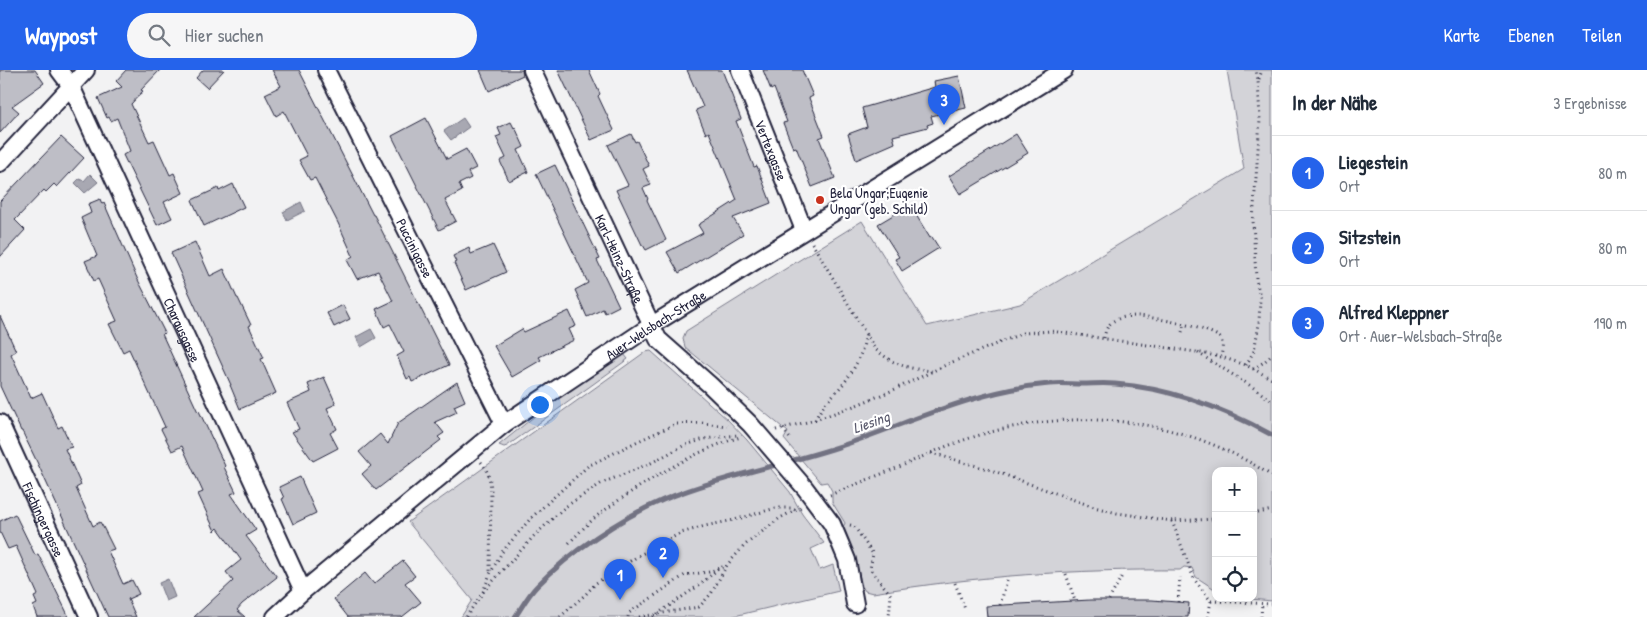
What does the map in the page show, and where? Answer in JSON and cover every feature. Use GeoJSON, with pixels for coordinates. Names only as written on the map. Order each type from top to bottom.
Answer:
{"type":"FeatureCollection","features":[{"type":"Feature","properties":{"kind":"street","name":"Charausgasse"},"geometry":{"type":"LineString","coordinates":[[59,70],[71,86],[303,591]]}},
{"type":"Feature","properties":{"kind":"street"},"geometry":{"type":"LineString","coordinates":[[0,163],[86,70]]}},
{"type":"Feature","properties":{"kind":"street","name":"Puccinigasse"},"geometry":{"type":"LineString","coordinates":[[326,70],[504,424]]}},
{"type":"Feature","properties":{"kind":"street","name":"Karl-Heinz-Straße"},"geometry":{"type":"LineString","coordinates":[[532,70],[658,339],[710,385],[758,432],[805,488],[814,502]]}},
{"type":"Feature","properties":{"kind":"street","name":"Vertexgasse"},"geometry":{"type":"LineString","coordinates":[[740,70],[804,230]]}},
{"type":"Feature","properties":{"kind":"street","name":"Auer-Welsbach-Straße"},"geometry":{"type":"LineString","coordinates":[[275,617],[303,591],[504,424],[652,325],[1064,70]]}},
{"type":"Feature","properties":{"kind":"street","name":"Fischingergasse"},"geometry":{"type":"LineString","coordinates":[[0,423],[89,617]]}},
{"type":"Feature","properties":{"kind":"street"},"geometry":{"type":"LineString","coordinates":[[814,502],[832,524],[847,560],[856,604]]}},
{"type":"Feature","properties":{"kind":"path"},"geometry":{"type":"LineString","coordinates":[[1246,365],[1254,351],[1259,324],[1260,297],[1256,279],[1253,221],[1258,159],[1257,139],[1260,120],[1256,70]]}},
{"type":"Feature","properties":{"kind":"path"},"geometry":{"type":"LineString","coordinates":[[1258,80],[1262,70]]}},
{"type":"Feature","properties":{"kind":"path"},"geometry":{"type":"LineString","coordinates":[[804,230],[876,349],[889,360],[907,368],[933,371]]}},
{"type":"Feature","properties":{"kind":"path"},"geometry":{"type":"LineString","coordinates":[[1104,338],[1106,330],[1112,322],[1122,317],[1138,316],[1184,325],[1213,334],[1220,338],[1222,344],[1221,357]]}},
{"type":"Feature","properties":{"kind":"path"},"geometry":{"type":"LineString","coordinates":[[1182,332],[1184,325]]}},
{"type":"Feature","properties":{"kind":"path"},"geometry":{"type":"LineString","coordinates":[[466,617],[483,592],[534,536],[565,507],[602,483],[650,464],[683,446],[704,439],[783,429],[815,420],[884,394],[1023,333],[1051,332],[1196,352],[1246,365],[1272,379]]}},
{"type":"Feature","properties":{"kind":"path"},"geometry":{"type":"LineString","coordinates":[[815,420],[829,399],[844,382],[861,355],[866,334]]}},
{"type":"Feature","properties":{"kind":"path"},"geometry":{"type":"LineString","coordinates":[[1196,352],[1252,386],[1272,401]]}},
{"type":"Feature","properties":{"kind":"path"},"geometry":{"type":"LineString","coordinates":[[1253,369],[1272,355]]}},
{"type":"Feature","properties":{"kind":"path"},"geometry":{"type":"LineString","coordinates":[[639,617],[699,607],[711,594],[727,565],[745,544],[780,518],[795,510],[966,439],[1013,426],[1064,419],[1093,418],[1162,428],[1194,437],[1222,448],[1272,476]]}},
{"type":"Feature","properties":{"kind":"path"},"geometry":{"type":"LineString","coordinates":[[483,592],[502,552],[531,518],[588,466],[676,424],[728,426],[758,432]]}},
{"type":"Feature","properties":{"kind":"path"},"geometry":{"type":"LineString","coordinates":[[783,429],[791,440]]}},
{"type":"Feature","properties":{"kind":"path"},"geometry":{"type":"LineString","coordinates":[[569,543],[596,517],[666,472],[711,448],[758,432]]}},
{"type":"Feature","properties":{"kind":"path"},"geometry":{"type":"LineString","coordinates":[[931,453],[991,470],[1117,514],[1172,521],[1212,519]]}},
{"type":"Feature","properties":{"kind":"path"},"geometry":{"type":"LineString","coordinates":[[486,469],[491,489],[490,574]]}},
{"type":"Feature","properties":{"kind":"path"},"geometry":{"type":"LineString","coordinates":[[560,617],[596,583],[638,556],[681,533],[776,508],[792,508],[795,510]]}},
{"type":"Feature","properties":{"kind":"path"},"geometry":{"type":"LineString","coordinates":[[1257,513],[1272,510]]}},
{"type":"Feature","properties":{"kind":"path"},"geometry":{"type":"LineString","coordinates":[[1172,521],[1194,579],[1211,601],[1208,617]]}},
{"type":"Feature","properties":{"kind":"path"},"geometry":{"type":"LineString","coordinates":[[832,524],[854,526],[873,554],[870,569],[891,595],[889,617]]}},
{"type":"Feature","properties":{"kind":"path"},"geometry":{"type":"LineString","coordinates":[[628,617],[629,613],[685,575],[709,572],[727,565]]}},
{"type":"Feature","properties":{"kind":"path"},"geometry":{"type":"LineString","coordinates":[[653,617],[701,584],[719,568]]}},
{"type":"Feature","properties":{"kind":"path"},"geometry":{"type":"LineString","coordinates":[[1066,574],[1075,601]]}},
{"type":"Feature","properties":{"kind":"path"},"geometry":{"type":"LineString","coordinates":[[1109,600],[1123,574]]}},
{"type":"Feature","properties":{"kind":"path"},"geometry":{"type":"LineString","coordinates":[[1178,602],[1180,576]]}},
{"type":"Feature","properties":{"kind":"path"},"geometry":{"type":"LineString","coordinates":[[1000,605],[1008,577]]}},
{"type":"Feature","properties":{"kind":"path"},"geometry":{"type":"LineString","coordinates":[[955,583],[965,609]]}},
{"type":"Feature","properties":{"kind":"path"},"geometry":{"type":"LineString","coordinates":[[1211,601],[1272,604]]}},
{"type":"Feature","properties":{"kind":"path"},"geometry":{"type":"LineString","coordinates":[[1260,617],[1262,603]]}},
{"type":"Feature","properties":{"kind":"shaded area"},"geometry":{"type":"Polygon","coordinates":[[[1227,70],[1272,70],[1272,601],[1257,600],[1257,467],[1212,467],[1212,587],[1196,577],[1192,568],[1184,567],[1180,570],[1064,572],[950,582],[873,593],[865,591],[855,558],[842,529],[845,523],[832,502],[832,491],[827,482],[821,483],[784,439],[788,432],[685,347],[683,338],[686,331],[862,221],[927,326],[1020,304],[1244,169],[1227,70]]]}},
{"type":"Feature","properties":{"kind":"shaded area"},"geometry":{"type":"Polygon","coordinates":[[[463,118],[469,127],[451,140],[444,131],[463,118]]]}},
{"type":"Feature","properties":{"kind":"shaded area"},"geometry":{"type":"Polygon","coordinates":[[[90,174],[98,182],[85,193],[75,183],[79,179],[84,181],[90,174]]]}},
{"type":"Feature","properties":{"kind":"shaded area"},"geometry":{"type":"Polygon","coordinates":[[[301,202],[305,211],[287,220],[283,212],[301,202]]]}},
{"type":"Feature","properties":{"kind":"shaded area"},"geometry":{"type":"Polygon","coordinates":[[[371,329],[376,338],[361,347],[356,337],[371,329]]]}},
{"type":"Feature","properties":{"kind":"shaded area"},"geometry":{"type":"Polygon","coordinates":[[[651,351],[728,420],[790,492],[802,514],[824,543],[811,549],[820,570],[833,565],[839,591],[730,617],[461,617],[472,600],[408,522],[645,352],[651,351]]]}},
{"type":"Feature","properties":{"kind":"shaded area"},"geometry":{"type":"Polygon","coordinates":[[[624,354],[628,359],[507,446],[499,445],[561,395],[624,354]]]}},
{"type":"Feature","properties":{"kind":"shaded area"},"geometry":{"type":"Polygon","coordinates":[[[168,579],[175,597],[166,601],[159,583],[168,579]]]}},
{"type":"Feature","properties":{"kind":"building"},"geometry":{"type":"Polygon","coordinates":[[[0,70],[35,70],[44,83],[12,106],[19,112],[0,133],[0,70]]]}},
{"type":"Feature","properties":{"kind":"building"},"geometry":{"type":"Polygon","coordinates":[[[126,70],[160,70],[131,104],[149,142],[154,140],[170,175],[174,173],[183,193],[164,202],[172,218],[157,225],[123,155],[130,151],[117,118],[111,121],[109,117],[107,118],[98,98],[122,87],[116,81],[126,70]]]}},
{"type":"Feature","properties":{"kind":"building"},"geometry":{"type":"Polygon","coordinates":[[[203,70],[224,70],[207,88],[196,78],[203,70]]]}},
{"type":"Feature","properties":{"kind":"building"},"geometry":{"type":"Polygon","coordinates":[[[272,70],[299,70],[449,365],[412,382],[410,377],[407,379],[397,356],[404,352],[390,324],[384,327],[376,309],[393,301],[378,271],[357,279],[347,260],[353,256],[338,223],[315,178],[310,180],[299,160],[307,156],[284,111],[276,116],[265,94],[281,86],[272,70]]]}},
{"type":"Feature","properties":{"kind":"building"},"geometry":{"type":"Polygon","coordinates":[[[480,70],[522,70],[523,75],[489,91],[480,70]]]}},
{"type":"Feature","properties":{"kind":"building"},"geometry":{"type":"Polygon","coordinates":[[[558,70],[589,70],[600,94],[598,96],[614,130],[591,140],[558,70]]]}},
{"type":"Feature","properties":{"kind":"building"},"geometry":{"type":"Polygon","coordinates":[[[687,70],[722,70],[741,119],[736,121],[754,167],[757,166],[771,203],[733,218],[743,234],[679,273],[667,252],[703,233],[698,225],[737,200],[709,132],[706,134],[696,110],[703,107],[687,70]]]}},
{"type":"Feature","properties":{"kind":"building"},"geometry":{"type":"Polygon","coordinates":[[[763,70],[802,70],[813,96],[809,98],[824,136],[819,138],[835,178],[812,187],[796,147],[793,148],[783,123],[787,122],[774,88],[771,90],[763,70]]]}},
{"type":"Feature","properties":{"kind":"building"},"geometry":{"type":"Polygon","coordinates":[[[959,76],[966,108],[931,116],[933,123],[927,125],[928,127],[893,136],[895,143],[856,160],[848,134],[867,127],[862,108],[935,87],[934,81],[959,76]]]}},
{"type":"Feature","properties":{"kind":"building"},"geometry":{"type":"Polygon","coordinates":[[[426,118],[447,159],[466,149],[476,168],[468,172],[471,178],[459,184],[462,191],[445,200],[456,221],[439,230],[392,136],[426,118]]]}},
{"type":"Feature","properties":{"kind":"building"},"geometry":{"type":"Polygon","coordinates":[[[511,122],[524,147],[518,150],[528,172],[509,181],[500,161],[506,158],[496,137],[501,135],[498,128],[511,122]]]}},
{"type":"Feature","properties":{"kind":"building"},"geometry":{"type":"Polygon","coordinates":[[[631,134],[635,142],[637,141],[649,166],[643,169],[651,185],[643,188],[666,240],[646,250],[616,190],[628,185],[608,145],[631,134]]]}},
{"type":"Feature","properties":{"kind":"building"},"geometry":{"type":"Polygon","coordinates":[[[1016,134],[1028,153],[960,194],[949,176],[1016,134]]]}},
{"type":"Feature","properties":{"kind":"building"},"geometry":{"type":"Polygon","coordinates":[[[61,137],[84,158],[57,187],[54,184],[46,192],[44,190],[15,220],[25,230],[0,257],[0,201],[61,137]]]}},
{"type":"Feature","properties":{"kind":"building"},"geometry":{"type":"Polygon","coordinates":[[[555,165],[600,259],[597,260],[619,306],[605,313],[603,309],[587,317],[575,290],[588,283],[536,174],[555,165]]]}},
{"type":"Feature","properties":{"kind":"building"},"geometry":{"type":"Polygon","coordinates":[[[233,184],[244,207],[204,226],[192,200],[218,188],[219,191],[233,184]]]}},
{"type":"Feature","properties":{"kind":"building"},"geometry":{"type":"Polygon","coordinates":[[[100,199],[102,204],[104,203],[137,278],[165,333],[162,334],[225,466],[236,492],[231,494],[256,530],[246,536],[277,577],[237,610],[245,617],[194,617],[233,581],[226,572],[241,560],[218,528],[215,531],[198,494],[203,492],[182,446],[172,451],[161,429],[165,427],[129,349],[123,352],[109,324],[117,321],[98,279],[94,281],[85,261],[97,256],[81,218],[91,213],[88,204],[100,199]]]}},
{"type":"Feature","properties":{"kind":"building"},"geometry":{"type":"Polygon","coordinates":[[[910,205],[930,238],[932,237],[939,248],[902,271],[895,259],[899,257],[878,224],[910,205]]]}},
{"type":"Feature","properties":{"kind":"building"},"geometry":{"type":"Polygon","coordinates":[[[195,242],[210,276],[224,269],[251,325],[249,326],[264,358],[261,359],[276,393],[240,409],[171,253],[195,242]]]}},
{"type":"Feature","properties":{"kind":"building"},"geometry":{"type":"Polygon","coordinates":[[[493,245],[506,272],[466,290],[454,263],[456,262],[453,256],[469,248],[471,254],[493,245]]]}},
{"type":"Feature","properties":{"kind":"building"},"geometry":{"type":"Polygon","coordinates":[[[343,305],[350,319],[334,327],[327,313],[343,305]]]}},
{"type":"Feature","properties":{"kind":"building"},"geometry":{"type":"Polygon","coordinates":[[[569,311],[576,326],[569,329],[574,340],[539,357],[541,360],[512,377],[494,346],[522,329],[524,332],[569,311]]]}},
{"type":"Feature","properties":{"kind":"building"},"geometry":{"type":"Polygon","coordinates":[[[0,316],[16,351],[11,354],[31,398],[42,393],[58,428],[62,426],[72,447],[65,449],[81,485],[76,488],[93,526],[100,522],[114,549],[108,551],[123,584],[132,580],[139,594],[128,599],[136,617],[108,617],[0,386],[0,316]]]}},
{"type":"Feature","properties":{"kind":"building"},"geometry":{"type":"Polygon","coordinates":[[[324,377],[336,404],[327,408],[337,429],[330,433],[338,448],[313,461],[292,432],[299,429],[287,403],[311,392],[308,384],[324,377]]]}},
{"type":"Feature","properties":{"kind":"building"},"geometry":{"type":"Polygon","coordinates":[[[457,382],[465,401],[454,406],[457,412],[435,422],[444,433],[438,437],[441,440],[376,490],[362,474],[371,466],[359,452],[380,434],[388,444],[398,423],[457,382]]]}},
{"type":"Feature","properties":{"kind":"building"},"geometry":{"type":"Polygon","coordinates":[[[300,477],[316,513],[293,524],[279,487],[300,477]]]}},
{"type":"Feature","properties":{"kind":"building"},"geometry":{"type":"Polygon","coordinates":[[[15,514],[35,555],[38,554],[69,617],[37,617],[33,606],[37,604],[34,597],[38,595],[16,546],[8,549],[0,532],[0,521],[15,514]]]}},
{"type":"Feature","properties":{"kind":"building"},"geometry":{"type":"Polygon","coordinates":[[[403,561],[415,576],[405,583],[421,602],[402,617],[348,617],[334,599],[365,573],[374,584],[403,561]]]}},
{"type":"Feature","properties":{"kind":"building"},"geometry":{"type":"Polygon","coordinates":[[[1090,600],[1152,600],[1189,603],[1188,617],[987,617],[986,606],[1090,600]]]}},
{"type":"Feature","properties":{"kind":"waterway","name":"Liesing"},"geometry":{"type":"LineString","coordinates":[[515,617],[534,590],[564,561],[612,527],[663,500],[728,478],[838,447],[942,409],[995,393],[1022,387],[1053,384],[1136,386],[1176,395],[1216,408],[1272,435]]}},
{"type":"Feature","properties":{"kind":"place","name":"Alfred Kleppner"},"geometry":{"type":"Point","coordinates":[944,125]}},
{"type":"Feature","properties":{"kind":"place","name":"Bela Ungar;Eugenie Ungar (geb. Schild)"},"geometry":{"type":"Point","coordinates":[820,200]}},
{"type":"Feature","properties":{"kind":"place","name":"Sitzstein"},"geometry":{"type":"Point","coordinates":[663,578]}},
{"type":"Feature","properties":{"kind":"place","name":"Liegestein"},"geometry":{"type":"Point","coordinates":[620,600]}}]}
